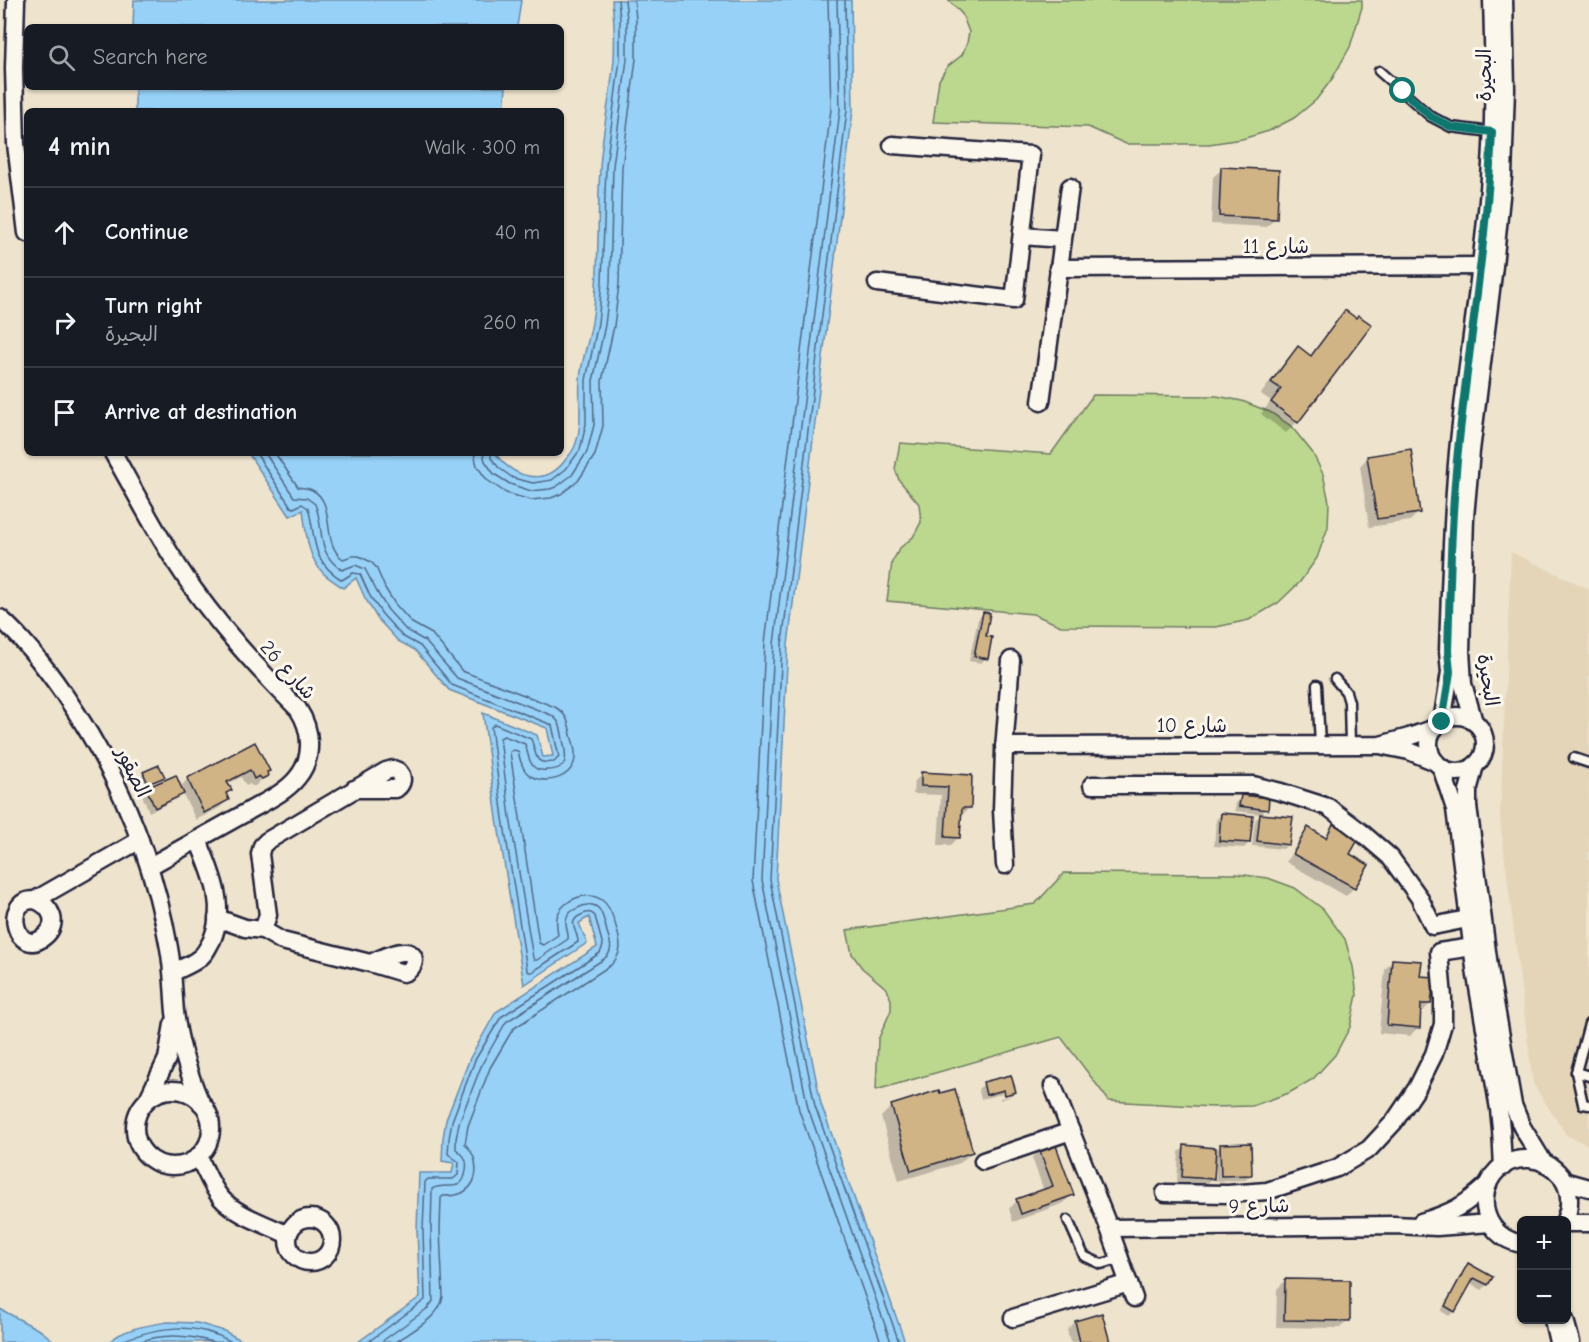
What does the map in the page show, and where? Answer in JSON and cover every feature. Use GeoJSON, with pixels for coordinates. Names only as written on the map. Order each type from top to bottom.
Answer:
{"type":"FeatureCollection","features":[{"type":"Feature","properties":{"kind":"street"},"geometry":{"type":"LineString","coordinates":[[16,0],[14,68],[16,144],[24,209]]}},
{"type":"Feature","properties":{"kind":"street","name":"البحيرة"},"geometry":{"type":"LineString","coordinates":[[1439,725],[1450,672],[1448,651],[1452,528],[1458,450],[1503,177],[1498,132],[1498,22],[1492,0]]}},
{"type":"Feature","properties":{"kind":"street","name":"البحيرة"},"geometry":{"type":"LineString","coordinates":[[1498,22],[1504,0]]}},
{"type":"Feature","properties":{"kind":"street"},"geometry":{"type":"LineString","coordinates":[[877,283],[1014,300],[1031,155],[892,145]]}},
{"type":"Feature","properties":{"kind":"street"},"geometry":{"type":"LineString","coordinates":[[1041,402],[1070,187]]}},
{"type":"Feature","properties":{"kind":"street"},"geometry":{"type":"LineString","coordinates":[[1022,236],[1062,239]]}},
{"type":"Feature","properties":{"kind":"street","name":"البحيرة"},"geometry":{"type":"LineString","coordinates":[[1473,722],[1463,684],[1461,651],[1465,517],[1488,266]]}},
{"type":"Feature","properties":{"kind":"street","name":"شارع 11"},"geometry":{"type":"LineString","coordinates":[[1058,268],[1488,266]]}},
{"type":"Feature","properties":{"kind":"street","name":"شارع 26"},"geometry":{"type":"LineString","coordinates":[[115,456],[195,592],[236,643],[298,709],[303,716],[309,736],[307,759],[298,777],[290,785],[270,799],[150,866]]}},
{"type":"Feature","properties":{"kind":"street","name":"الصقور"},"geometry":{"type":"LineString","coordinates":[[0,618],[39,660],[80,718],[105,762],[132,818],[150,866],[170,949],[175,1011],[188,1071],[201,1103]]}},
{"type":"Feature","properties":{"kind":"street"},"geometry":{"type":"LineString","coordinates":[[1005,865],[1002,810],[1011,660]]}},
{"type":"Feature","properties":{"kind":"street"},"geometry":{"type":"LineString","coordinates":[[1439,765],[1450,771],[1459,772],[1475,765],[1483,754],[1485,745],[1482,732],[1473,722],[1466,718],[1449,718],[1439,725],[1430,743],[1431,752],[1439,765],[1455,809],[1475,918],[1502,1129],[1503,1167],[1514,1161],[1526,1159],[1545,1163],[1556,1170],[1564,1180],[1568,1191],[1567,1216]]}},
{"type":"Feature","properties":{"kind":"street","name":"شارع 10"},"geometry":{"type":"LineString","coordinates":[[1004,747],[1380,744],[1409,737],[1439,725]]}},
{"type":"Feature","properties":{"kind":"street","name":"شارع 10"},"geometry":{"type":"LineString","coordinates":[[1380,744],[1408,751],[1439,765]]}},
{"type":"Feature","properties":{"kind":"street"},"geometry":{"type":"LineString","coordinates":[[1475,765],[1468,791],[1475,918]]}},
{"type":"Feature","properties":{"kind":"street"},"geometry":{"type":"LineString","coordinates":[[1092,785],[1253,785],[1328,807],[1390,857],[1419,897],[1433,926],[1439,952],[1443,1024],[1434,1054],[1417,1088],[1394,1122],[1369,1149],[1337,1168],[1267,1191],[1228,1194],[1165,1193]]}},
{"type":"Feature","properties":{"kind":"street"},"geometry":{"type":"LineString","coordinates":[[263,930],[268,915],[260,854],[262,846],[354,789]]}},
{"type":"Feature","properties":{"kind":"street"},"geometry":{"type":"LineString","coordinates":[[35,900],[140,840]]}},
{"type":"Feature","properties":{"kind":"street"},"geometry":{"type":"LineString","coordinates":[[173,972],[202,956],[211,940],[218,918],[217,892],[198,840]]}},
{"type":"Feature","properties":{"kind":"street"},"geometry":{"type":"LineString","coordinates":[[218,918],[245,928],[263,930],[282,941],[370,963]]}},
{"type":"Feature","properties":{"kind":"street"},"geometry":{"type":"LineString","coordinates":[[1433,926],[1475,918]]}},
{"type":"Feature","properties":{"kind":"street"},"geometry":{"type":"LineString","coordinates":[[1439,952],[1479,946]]}},
{"type":"Feature","properties":{"kind":"street"},"geometry":{"type":"LineString","coordinates":[[1479,946],[1513,1105],[1522,1127],[1545,1163]]}},
{"type":"Feature","properties":{"kind":"street","name":"الصقور"},"geometry":{"type":"LineString","coordinates":[[148,1100],[167,1059],[175,1011]]}},
{"type":"Feature","properties":{"kind":"street"},"geometry":{"type":"LineString","coordinates":[[1013,1318],[1132,1290],[1053,1086]]}},
{"type":"Feature","properties":{"kind":"street"},"geometry":{"type":"LineString","coordinates":[[180,1090],[201,1103],[209,1118],[210,1134],[208,1143],[198,1156],[183,1164],[166,1165],[158,1163],[145,1153],[135,1130],[138,1113],[148,1100],[163,1091],[180,1090]]}},
{"type":"Feature","properties":{"kind":"street"},"geometry":{"type":"LineString","coordinates":[[983,1161],[1071,1131]]}},
{"type":"Feature","properties":{"kind":"street"},"geometry":{"type":"LineString","coordinates":[[198,1156],[219,1196],[226,1203],[243,1214],[288,1235]]}},
{"type":"Feature","properties":{"kind":"street","name":"شارع 9"},"geometry":{"type":"LineString","coordinates":[[1409,1225],[1453,1211],[1488,1184],[1503,1167]]}},
{"type":"Feature","properties":{"kind":"street"},"geometry":{"type":"LineString","coordinates":[[1564,1180],[1589,1188]]}},
{"type":"Feature","properties":{"kind":"street"},"geometry":{"type":"LineString","coordinates":[[1488,1184],[1484,1204],[1490,1223],[1499,1234],[1517,1245]]}},
{"type":"Feature","properties":{"kind":"street"},"geometry":{"type":"LineString","coordinates":[[1571,1222],[1589,1223]]}},
{"type":"Feature","properties":{"kind":"street","name":"شارع 9"},"geometry":{"type":"LineString","coordinates":[[1109,1228],[1409,1225],[1437,1227],[1490,1223]]}},
{"type":"Feature","properties":{"kind":"street"},"geometry":{"type":"LineString","coordinates":[[1559,1327],[1571,1342]]}},
{"type":"Feature","properties":{"kind":"lane"},"geometry":{"type":"LineString","coordinates":[[1379,71],[1430,116],[1451,127],[1498,132]]}},
{"type":"Feature","properties":{"kind":"lane"},"geometry":{"type":"LineString","coordinates":[[1335,680],[1346,692],[1349,702],[1350,745]]}},
{"type":"Feature","properties":{"kind":"lane"},"geometry":{"type":"LineString","coordinates":[[1317,685],[1320,745]]}},
{"type":"Feature","properties":{"kind":"lane"},"geometry":{"type":"LineString","coordinates":[[1574,758],[1589,763]]}},
{"type":"Feature","properties":{"kind":"lane"},"geometry":{"type":"LineString","coordinates":[[1589,1024],[1576,1072],[1582,1104],[1589,1106]]}},
{"type":"Feature","properties":{"kind":"lane"},"geometry":{"type":"LineString","coordinates":[[1576,1072],[1589,1076]]}},
{"type":"Feature","properties":{"kind":"lane"},"geometry":{"type":"LineString","coordinates":[[1068,1220],[1084,1256],[1101,1264],[1120,1259]]}},
{"type":"Feature","properties":{"kind":"shaded area"},"geometry":{"type":"Polygon","coordinates":[[[1511,552],[1589,589],[1589,1145],[1567,1136],[1533,1084],[1500,820],[1511,552]]]}},
{"type":"Feature","properties":{"kind":"green space"},"geometry":{"type":"Polygon","coordinates":[[[948,0],[1362,0],[1362,7],[1350,47],[1332,79],[1316,100],[1294,118],[1269,131],[1242,139],[1209,144],[1126,144],[1088,127],[933,122],[939,80],[947,67],[962,55],[969,32],[962,14],[948,0]]]}},
{"type":"Feature","properties":{"kind":"green space"},"geometry":{"type":"Polygon","coordinates":[[[1093,395],[1217,396],[1242,401],[1270,412],[1291,426],[1312,452],[1323,474],[1329,502],[1328,527],[1317,558],[1300,582],[1278,603],[1249,620],[1216,627],[1061,626],[1033,614],[887,601],[892,562],[900,548],[913,537],[921,522],[919,504],[899,480],[895,469],[900,443],[1051,454],[1093,395]]]}},
{"type":"Feature","properties":{"kind":"green space"},"geometry":{"type":"Polygon","coordinates":[[[1064,873],[1236,874],[1268,878],[1295,888],[1323,909],[1345,939],[1353,967],[1357,995],[1350,1027],[1335,1055],[1313,1079],[1289,1093],[1252,1106],[1212,1107],[1109,1101],[1061,1037],[876,1090],[878,1040],[891,1010],[891,1000],[887,989],[862,968],[852,954],[847,930],[1035,904],[1064,873]]]}},
{"type":"Feature","properties":{"kind":"water"},"geometry":{"type":"Polygon","coordinates":[[[134,0],[521,0],[517,24],[133,24],[134,0]]]}},
{"type":"Feature","properties":{"kind":"water"},"geometry":{"type":"Polygon","coordinates":[[[612,0],[851,0],[853,110],[788,645],[776,879],[821,1104],[905,1342],[358,1342],[420,1297],[417,1230],[419,1173],[452,1173],[454,1163],[442,1161],[446,1120],[470,1058],[496,1012],[597,947],[589,917],[579,923],[587,943],[524,985],[497,819],[483,713],[537,735],[543,757],[553,756],[547,728],[449,690],[415,650],[398,641],[377,618],[356,578],[343,588],[323,573],[310,551],[303,510],[290,516],[250,456],[497,456],[511,469],[530,476],[549,474],[558,468],[574,448],[579,431],[581,373],[595,303],[601,154],[614,59],[612,0]]]}},
{"type":"Feature","properties":{"kind":"water"},"geometry":{"type":"Polygon","coordinates":[[[135,90],[506,90],[504,108],[135,108],[135,90]]]}},
{"type":"Feature","properties":{"kind":"water"},"geometry":{"type":"Polygon","coordinates":[[[0,1309],[41,1331],[55,1342],[0,1342],[0,1309]]]}},
{"type":"Feature","properties":{"kind":"water"},"geometry":{"type":"Polygon","coordinates":[[[168,1322],[197,1323],[224,1331],[245,1342],[109,1342],[129,1330],[168,1322]]]}},
{"type":"Feature","properties":{"kind":"building"},"geometry":{"type":"Polygon","coordinates":[[[1221,167],[1279,170],[1277,219],[1219,216],[1221,167]]]}},
{"type":"Feature","properties":{"kind":"building"},"geometry":{"type":"Polygon","coordinates":[[[1345,310],[1356,318],[1358,315],[1372,325],[1298,423],[1271,402],[1281,389],[1271,382],[1298,346],[1311,356],[1345,310]]]}},
{"type":"Feature","properties":{"kind":"building"},"geometry":{"type":"Polygon","coordinates":[[[1411,449],[1420,513],[1377,519],[1367,456],[1411,449]]]}},
{"type":"Feature","properties":{"kind":"building"},"geometry":{"type":"Polygon","coordinates":[[[983,612],[990,613],[986,636],[992,637],[988,659],[974,656],[983,612]]]}},
{"type":"Feature","properties":{"kind":"building"},"geometry":{"type":"Polygon","coordinates":[[[255,742],[270,771],[267,772],[268,776],[262,779],[259,776],[254,779],[250,770],[227,782],[232,790],[226,793],[229,800],[204,813],[187,778],[255,742]]]}},
{"type":"Feature","properties":{"kind":"building"},"geometry":{"type":"Polygon","coordinates":[[[159,765],[165,777],[148,784],[143,772],[159,765]]]}},
{"type":"Feature","properties":{"kind":"building"},"geometry":{"type":"Polygon","coordinates":[[[921,772],[972,775],[971,808],[962,808],[960,838],[945,837],[948,787],[921,786],[921,772]]]}},
{"type":"Feature","properties":{"kind":"building"},"geometry":{"type":"Polygon","coordinates":[[[176,775],[184,794],[155,808],[146,788],[176,775]]]}},
{"type":"Feature","properties":{"kind":"building"},"geometry":{"type":"Polygon","coordinates":[[[1241,795],[1269,798],[1268,810],[1239,806],[1241,795]]]}},
{"type":"Feature","properties":{"kind":"building"},"geometry":{"type":"Polygon","coordinates":[[[1221,813],[1253,816],[1250,843],[1219,841],[1221,813]]]}},
{"type":"Feature","properties":{"kind":"building"},"geometry":{"type":"Polygon","coordinates":[[[1260,814],[1293,817],[1289,845],[1257,841],[1260,814]]]}},
{"type":"Feature","properties":{"kind":"building"},"geometry":{"type":"Polygon","coordinates":[[[1333,824],[1359,838],[1350,854],[1369,865],[1355,888],[1293,854],[1308,827],[1326,838],[1333,824]]]}},
{"type":"Feature","properties":{"kind":"building"},"geometry":{"type":"Polygon","coordinates":[[[1392,959],[1422,961],[1420,976],[1434,977],[1431,1004],[1421,1004],[1420,1028],[1387,1025],[1392,959]]]}},
{"type":"Feature","properties":{"kind":"building"},"geometry":{"type":"Polygon","coordinates":[[[1011,1075],[1016,1092],[1005,1095],[1004,1090],[986,1095],[983,1082],[1011,1075]]]}},
{"type":"Feature","properties":{"kind":"building"},"geometry":{"type":"Polygon","coordinates":[[[955,1089],[973,1152],[911,1171],[891,1105],[939,1090],[940,1093],[955,1089]]]}},
{"type":"Feature","properties":{"kind":"building"},"geometry":{"type":"Polygon","coordinates":[[[1055,1143],[1074,1195],[1021,1214],[1016,1199],[1053,1186],[1039,1149],[1055,1143]]]}},
{"type":"Feature","properties":{"kind":"building"},"geometry":{"type":"Polygon","coordinates":[[[1251,1143],[1252,1175],[1221,1176],[1220,1144],[1251,1143]]]}},
{"type":"Feature","properties":{"kind":"building"},"geometry":{"type":"Polygon","coordinates":[[[1184,1145],[1216,1148],[1214,1179],[1182,1177],[1184,1145]]]}},
{"type":"Feature","properties":{"kind":"building"},"geometry":{"type":"Polygon","coordinates":[[[1468,1263],[1493,1277],[1488,1285],[1474,1278],[1455,1312],[1445,1306],[1468,1263]]]}},
{"type":"Feature","properties":{"kind":"building"},"geometry":{"type":"Polygon","coordinates":[[[1285,1279],[1350,1280],[1350,1321],[1284,1320],[1285,1279]]]}},
{"type":"Feature","properties":{"kind":"building"},"geometry":{"type":"Polygon","coordinates":[[[1102,1313],[1110,1342],[1080,1342],[1075,1321],[1102,1313]]]}},
{"type":"Feature","properties":{"kind":"route"},"geometry":{"type":"LineString","coordinates":[[1403,91],[1430,116],[1451,127],[1492,132],[1481,266],[1452,516],[1448,651],[1450,672],[1442,722]]}}]}
